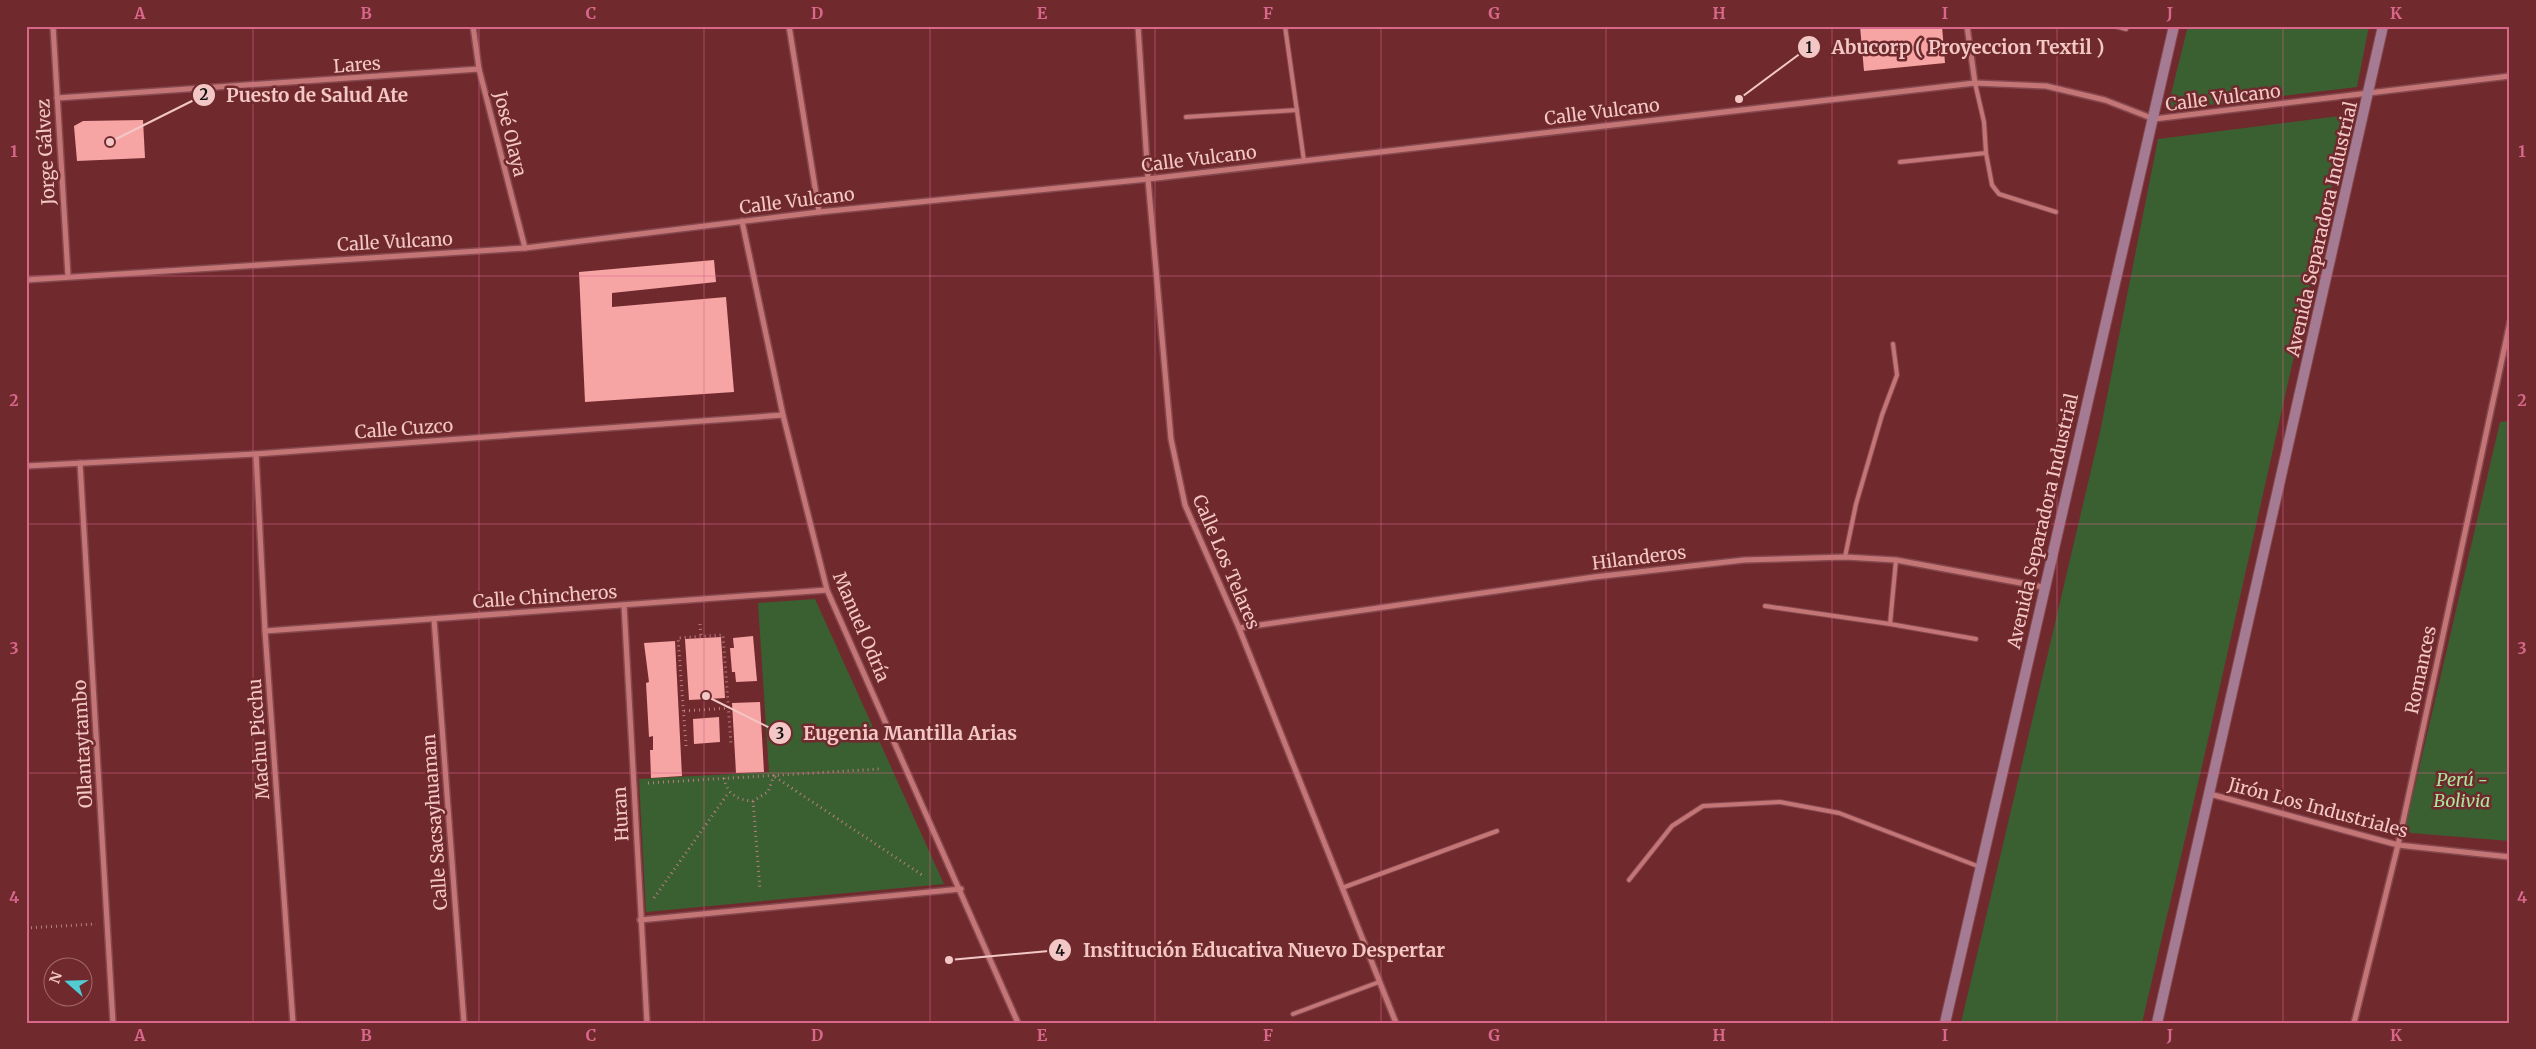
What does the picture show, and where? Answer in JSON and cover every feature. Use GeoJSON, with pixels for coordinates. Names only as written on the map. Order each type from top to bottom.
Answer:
{"type":"FeatureCollection","features":[{"type":"Feature","properties":{"kind":"main road","name":"Avenida Separadora Industrial"},"geometry":{"type":"LineString","coordinates":[[1945,1023],[2174,26]]}},
{"type":"Feature","properties":{"kind":"main road","name":"Avenida Separadora Industrial"},"geometry":{"type":"LineString","coordinates":[[2157,1023],[2383,26]]}},
{"type":"Feature","properties":{"kind":"street","name":"Jorge Gálvez"},"geometry":{"type":"LineString","coordinates":[[53,26],[68,276]]}},
{"type":"Feature","properties":{"kind":"street","name":"José Olaya"},"geometry":{"type":"LineString","coordinates":[[473,26],[479,69],[525,248]]}},
{"type":"Feature","properties":{"kind":"street"},"geometry":{"type":"LineString","coordinates":[[789,26],[819,212]]}},
{"type":"Feature","properties":{"kind":"street","name":"Calle Los Telares"},"geometry":{"type":"LineString","coordinates":[[1138,26],[1148,179],[1171,439],[1185,504],[1239,628],[1396,1023]]}},
{"type":"Feature","properties":{"kind":"street"},"geometry":{"type":"LineString","coordinates":[[1967,26],[1975,83]]}},
{"type":"Feature","properties":{"kind":"street","name":"Lares"},"geometry":{"type":"LineString","coordinates":[[57,98],[479,69]]}},
{"type":"Feature","properties":{"kind":"street","name":"Calle Vulcano"},"geometry":{"type":"LineString","coordinates":[[26,280],[525,248],[819,212],[1148,179],[1975,83],[2046,86],[2105,100],[2154,119],[2510,76]]}},
{"type":"Feature","properties":{"kind":"street","name":"Manuel Odría"},"geometry":{"type":"LineString","coordinates":[[742,221],[783,415],[827,590],[961,889],[1018,1023]]}},
{"type":"Feature","properties":{"kind":"street","name":"Romances"},"geometry":{"type":"LineString","coordinates":[[2354,1023],[2398,845],[2510,322]]}},
{"type":"Feature","properties":{"kind":"street","name":"Calle Cuzco"},"geometry":{"type":"LineString","coordinates":[[26,466],[256,454],[783,415]]}},
{"type":"Feature","properties":{"kind":"street","name":"Machu Picchu"},"geometry":{"type":"LineString","coordinates":[[256,454],[265,631],[293,1023]]}},
{"type":"Feature","properties":{"kind":"street","name":"Ollantaytambo"},"geometry":{"type":"LineString","coordinates":[[80,463],[113,1023]]}},
{"type":"Feature","properties":{"kind":"street","name":"Hilanderos"},"geometry":{"type":"LineString","coordinates":[[1239,628],[1603,576],[1744,560],[1845,557],[1896,560],[2044,588]]}},
{"type":"Feature","properties":{"kind":"street","name":"Calle Chincheros"},"geometry":{"type":"LineString","coordinates":[[265,631],[827,590]]}},
{"type":"Feature","properties":{"kind":"street","name":"Huran"},"geometry":{"type":"LineString","coordinates":[[624,605],[647,1023]]}},
{"type":"Feature","properties":{"kind":"street","name":"Calle Sacsayhuaman"},"geometry":{"type":"LineString","coordinates":[[434,619],[464,1023]]}},
{"type":"Feature","properties":{"kind":"street","name":"Jirón Los Industriales"},"geometry":{"type":"LineString","coordinates":[[2210,794],[2398,845],[2510,857]]}},
{"type":"Feature","properties":{"kind":"street"},"geometry":{"type":"LineString","coordinates":[[640,920],[961,889]]}},
{"type":"Feature","properties":{"kind":"lane"},"geometry":{"type":"LineString","coordinates":[[1285,26],[1304,161]]}},
{"type":"Feature","properties":{"kind":"lane"},"geometry":{"type":"LineString","coordinates":[[2115,26],[2126,29]]}},
{"type":"Feature","properties":{"kind":"lane"},"geometry":{"type":"LineString","coordinates":[[1975,83],[1984,122],[1986,153],[1992,185],[1999,194],[2056,212]]}},
{"type":"Feature","properties":{"kind":"lane"},"geometry":{"type":"LineString","coordinates":[[1186,118],[1297,110]]}},
{"type":"Feature","properties":{"kind":"lane"},"geometry":{"type":"LineString","coordinates":[[1900,162],[1986,153]]}},
{"type":"Feature","properties":{"kind":"lane"},"geometry":{"type":"LineString","coordinates":[[1845,557],[1856,504],[1882,415],[1897,374],[1894,344]]}},
{"type":"Feature","properties":{"kind":"lane"},"geometry":{"type":"LineString","coordinates":[[1890,624],[1896,560]]}},
{"type":"Feature","properties":{"kind":"lane"},"geometry":{"type":"LineString","coordinates":[[1765,606],[1890,624],[1976,639]]}},
{"type":"Feature","properties":{"kind":"lane"},"geometry":{"type":"LineString","coordinates":[[1629,880],[1672,826],[1703,806],[1780,802],[1839,813],[1980,867]]}},
{"type":"Feature","properties":{"kind":"lane"},"geometry":{"type":"LineString","coordinates":[[1342,888],[1497,831]]}},
{"type":"Feature","properties":{"kind":"lane"},"geometry":{"type":"LineString","coordinates":[[1293,1014],[1379,982]]}},
{"type":"Feature","properties":{"kind":"path"},"geometry":{"type":"LineString","coordinates":[[700,624],[701,636]]}},
{"type":"Feature","properties":{"kind":"path"},"geometry":{"type":"LineString","coordinates":[[686,746],[678,638],[723,635],[731,744]]}},
{"type":"Feature","properties":{"kind":"path"},"geometry":{"type":"LineString","coordinates":[[684,711],[728,708]]}},
{"type":"Feature","properties":{"kind":"path"},"geometry":{"type":"LineString","coordinates":[[648,783],[879,769]]}},
{"type":"Feature","properties":{"kind":"path"},"geometry":{"type":"LineString","coordinates":[[724,778],[729,792],[736,798],[753,801],[768,792],[775,776]]}},
{"type":"Feature","properties":{"kind":"path"},"geometry":{"type":"LineString","coordinates":[[775,776],[922,875]]}},
{"type":"Feature","properties":{"kind":"path"},"geometry":{"type":"LineString","coordinates":[[654,898],[729,792]]}},
{"type":"Feature","properties":{"kind":"path"},"geometry":{"type":"LineString","coordinates":[[753,801],[760,889]]}},
{"type":"Feature","properties":{"kind":"path"},"geometry":{"type":"LineString","coordinates":[[26,928],[107,924]]}},
{"type":"Feature","properties":{"kind":"green space"},"geometry":{"type":"Polygon","coordinates":[[[2188,26],[2369,26],[2357,87],[2167,110],[2188,26]]]}},
{"type":"Feature","properties":{"kind":"green space"},"geometry":{"type":"Polygon","coordinates":[[[2348,115],[2203,762],[2142,1023],[1961,1023],[2100,432],[2158,139],[2348,115]]]}},
{"type":"Feature","properties":{"kind":"green space","name":"Perú - Bolivia"},"geometry":{"type":"Polygon","coordinates":[[[2510,421],[2510,841],[2411,833],[2405,829],[2500,422],[2510,421]]]}},
{"type":"Feature","properties":{"kind":"green space"},"geometry":{"type":"Polygon","coordinates":[[[815,599],[944,884],[646,912],[639,779],[769,772],[758,603],[815,599]]]}},
{"type":"Feature","properties":{"kind":"building"},"geometry":{"type":"Polygon","coordinates":[[[1860,26],[1942,26],[1945,63],[1864,71],[1860,26]]]}},
{"type":"Feature","properties":{"kind":"building"},"geometry":{"type":"Polygon","coordinates":[[[143,120],[145,158],[77,161],[74,126],[83,121],[143,120]]]}},
{"type":"Feature","properties":{"kind":"building"},"geometry":{"type":"Polygon","coordinates":[[[714,260],[716,282],[612,293],[612,307],[726,297],[734,392],[585,402],[579,272],[714,260]]]}},
{"type":"Feature","properties":{"kind":"building"},"geometry":{"type":"Polygon","coordinates":[[[753,636],[757,681],[736,682],[735,672],[732,672],[730,648],[734,648],[733,638],[753,636]]]}},
{"type":"Feature","properties":{"kind":"building"},"geometry":{"type":"Polygon","coordinates":[[[721,637],[725,698],[689,700],[685,639],[721,637]]]}},
{"type":"Feature","properties":{"kind":"building"},"geometry":{"type":"Polygon","coordinates":[[[675,641],[682,776],[651,778],[650,750],[653,750],[653,736],[649,737],[646,683],[649,682],[644,643],[675,641]]]}},
{"type":"Feature","properties":{"kind":"building"},"geometry":{"type":"Polygon","coordinates":[[[760,702],[764,772],[736,773],[732,703],[760,702]]]}},
{"type":"Feature","properties":{"kind":"building"},"geometry":{"type":"Polygon","coordinates":[[[719,717],[720,742],[694,744],[693,719],[719,717]]]}},
{"type":"Feature","properties":{"kind":"place","name":"Abucorp ( Proyeccion Textil )"},"geometry":{"type":"Point","coordinates":[1739,99]}},
{"type":"Feature","properties":{"kind":"place","name":"Puesto de Salud Ate"},"geometry":{"type":"Point","coordinates":[110,142]}},
{"type":"Feature","properties":{"kind":"place","name":"Eugenia Mantilla Arias"},"geometry":{"type":"Point","coordinates":[706,696]}},
{"type":"Feature","properties":{"kind":"place","name":"Institución Educativa Nuevo Despertar"},"geometry":{"type":"Point","coordinates":[949,960]}}]}
